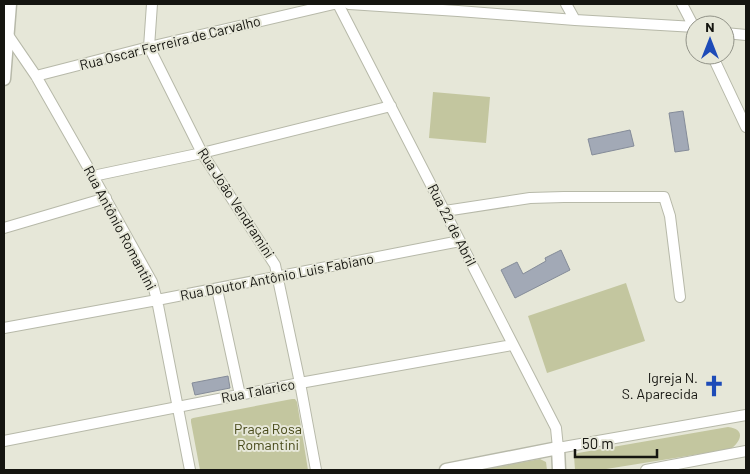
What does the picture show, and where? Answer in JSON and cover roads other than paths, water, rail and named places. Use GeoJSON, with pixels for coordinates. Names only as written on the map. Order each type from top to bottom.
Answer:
{"type":"FeatureCollection","features":[{"type":"Feature","properties":{"kind":"street"},"geometry":{"type":"LineString","coordinates":[[4,79],[10,4]]}},
{"type":"Feature","properties":{"kind":"street"},"geometry":{"type":"LineString","coordinates":[[149,47],[152,4]]}},
{"type":"Feature","properties":{"kind":"street","name":"Rua Oscar Ferreira de Carvalho"},"geometry":{"type":"LineString","coordinates":[[36,76],[149,47],[336,4]]}},
{"type":"Feature","properties":{"kind":"street","name":"Rua 22 de Abril"},"geometry":{"type":"LineString","coordinates":[[336,4],[391,106],[556,428],[558,448]]}},
{"type":"Feature","properties":{"kind":"street"},"geometry":{"type":"LineString","coordinates":[[349,4],[456,7],[575,20],[685,26]]}},
{"type":"Feature","properties":{"kind":"street"},"geometry":{"type":"LineString","coordinates":[[566,4],[575,20]]}},
{"type":"Feature","properties":{"kind":"street","name":"Rua Antônio Romantini"},"geometry":{"type":"LineString","coordinates":[[8,35],[36,76],[152,282],[190,470]]}},
{"type":"Feature","properties":{"kind":"street","name":"Rua João Vendramini"},"geometry":{"type":"LineString","coordinates":[[149,47],[202,152],[275,265],[316,470]]}},
{"type":"Feature","properties":{"kind":"street"},"geometry":{"type":"LineString","coordinates":[[717,65],[746,127]]}},
{"type":"Feature","properties":{"kind":"street"},"geometry":{"type":"LineString","coordinates":[[94,176],[391,106]]}},
{"type":"Feature","properties":{"kind":"street"},"geometry":{"type":"LineString","coordinates":[[445,211],[530,198],[664,197],[670,216],[680,297]]}},
{"type":"Feature","properties":{"kind":"street"},"geometry":{"type":"LineString","coordinates":[[4,228],[106,198]]}},
{"type":"Feature","properties":{"kind":"street","name":"Rua Doutor Antônio Luis Fabiano"},"geometry":{"type":"LineString","coordinates":[[4,328],[217,289],[460,241]]}},
{"type":"Feature","properties":{"kind":"street"},"geometry":{"type":"LineString","coordinates":[[217,289],[240,395]]}},
{"type":"Feature","properties":{"kind":"street","name":"Rua Talarico"},"geometry":{"type":"LineString","coordinates":[[4,441],[512,344]]}},
{"type":"Feature","properties":{"kind":"street"},"geometry":{"type":"LineString","coordinates":[[446,470],[746,415]]}},
{"type":"Feature","properties":{"kind":"street"},"geometry":{"type":"LineString","coordinates":[[558,448],[559,470]]}},
{"type":"Feature","properties":{"kind":"street"},"geometry":{"type":"LineString","coordinates":[[646,470],[746,451]]}},
{"type":"Feature","properties":{"kind":"place","name":"Igreja N. S. Aparecida"},"geometry":{"type":"Point","coordinates":[714,386]}},
{"type":"Feature","properties":{"kind":"park label","name":"Praça Rosa Romantini"},"geometry":{"type":"Point","coordinates":[268,438]}}]}
